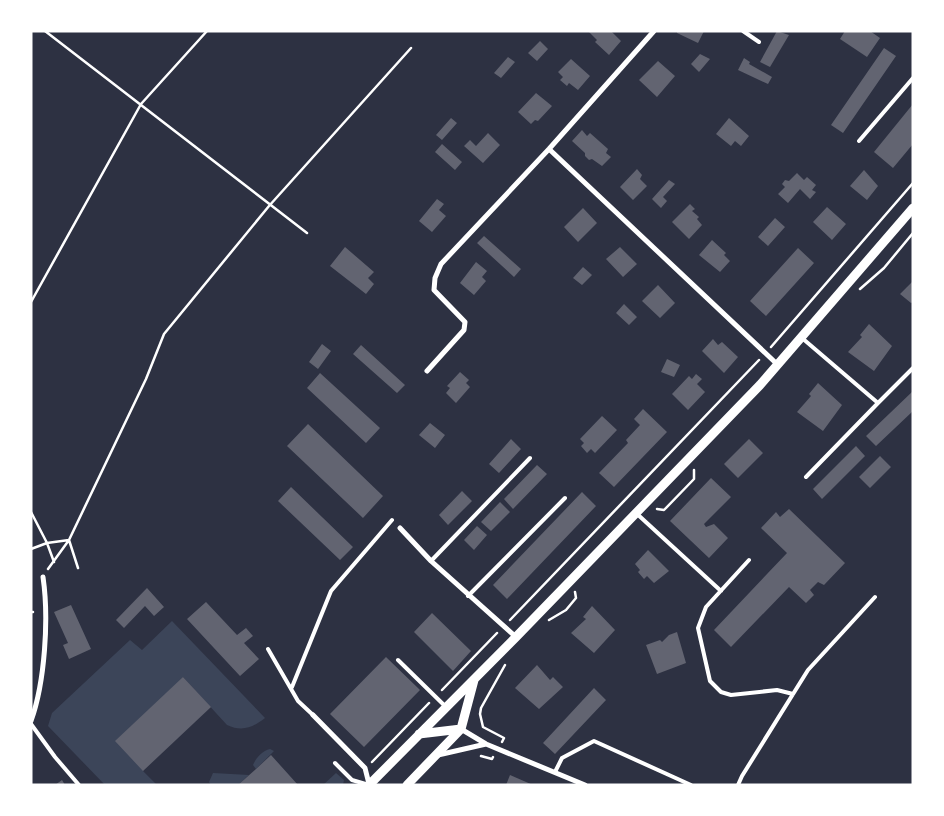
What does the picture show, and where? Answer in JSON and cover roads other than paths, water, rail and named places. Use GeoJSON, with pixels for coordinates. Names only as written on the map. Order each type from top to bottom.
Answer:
{"type":"FeatureCollection","features":[{"type":"Feature","properties":{"kind":"street"},"geometry":{"type":"LineString","coordinates":[[427,371],[464,330],[465,322],[440,299],[434,290],[435,278],[441,264],[549,149],[654,31]]}},
{"type":"Feature","properties":{"kind":"street"},"geometry":{"type":"LineString","coordinates":[[549,149],[779,365]]}},
{"type":"Feature","properties":{"kind":"street"},"geometry":{"type":"LineString","coordinates":[[369,785],[639,516],[779,365],[913,208]]}},
{"type":"Feature","properties":{"kind":"street"},"geometry":{"type":"LineString","coordinates":[[400,528],[431,562],[516,637]]}},
{"type":"Feature","properties":{"kind":"street"},"geometry":{"type":"LineString","coordinates":[[31,722],[38,700],[47,603],[42,577]]}},
{"type":"Feature","properties":{"kind":"street"},"geometry":{"type":"LineString","coordinates":[[407,785],[438,755],[460,729],[474,680]]}},
{"type":"Feature","properties":{"kind":"street"},"geometry":{"type":"LineString","coordinates":[[313,715],[365,768],[369,785]]}},
{"type":"Feature","properties":{"kind":"street"},"geometry":{"type":"LineString","coordinates":[[419,734],[460,729],[486,744],[585,785]]}},
{"type":"Feature","properties":{"kind":"street"},"geometry":{"type":"LineString","coordinates":[[438,755],[486,744]]}},
{"type":"Feature","properties":{"kind":"lane"},"geometry":{"type":"LineString","coordinates":[[742,31],[759,42]]}},
{"type":"Feature","properties":{"kind":"lane"},"geometry":{"type":"LineString","coordinates":[[859,141],[913,78]]}},
{"type":"Feature","properties":{"kind":"lane"},"geometry":{"type":"LineString","coordinates":[[802,338],[878,403]]}},
{"type":"Feature","properties":{"kind":"lane"},"geometry":{"type":"LineString","coordinates":[[806,477],[913,368]]}},
{"type":"Feature","properties":{"kind":"lane"},"geometry":{"type":"LineString","coordinates":[[431,562],[530,458]]}},
{"type":"Feature","properties":{"kind":"lane"},"geometry":{"type":"LineString","coordinates":[[468,596],[564,498]]}},
{"type":"Feature","properties":{"kind":"lane"},"geometry":{"type":"LineString","coordinates":[[639,516],[721,591]]}},
{"type":"Feature","properties":{"kind":"lane"},"geometry":{"type":"LineString","coordinates":[[292,687],[330,591],[392,520]]}},
{"type":"Feature","properties":{"kind":"lane"},"geometry":{"type":"LineString","coordinates":[[749,560],[706,607],[698,628],[710,681],[721,692],[731,695],[777,690],[793,694]]}},
{"type":"Feature","properties":{"kind":"lane"},"geometry":{"type":"LineString","coordinates":[[738,785],[808,670],[875,597]]}},
{"type":"Feature","properties":{"kind":"lane"},"geometry":{"type":"LineString","coordinates":[[268,649],[292,687],[298,701],[313,715]]}},
{"type":"Feature","properties":{"kind":"lane"},"geometry":{"type":"LineString","coordinates":[[398,660],[446,707]]}},
{"type":"Feature","properties":{"kind":"lane"},"geometry":{"type":"LineString","coordinates":[[31,722],[55,758],[78,785]]}},
{"type":"Feature","properties":{"kind":"lane"},"geometry":{"type":"LineString","coordinates":[[555,772],[562,758],[594,741],[691,785]]}},
{"type":"Feature","properties":{"kind":"lane"},"geometry":{"type":"LineString","coordinates":[[335,763],[352,780],[369,785]]}}]}
